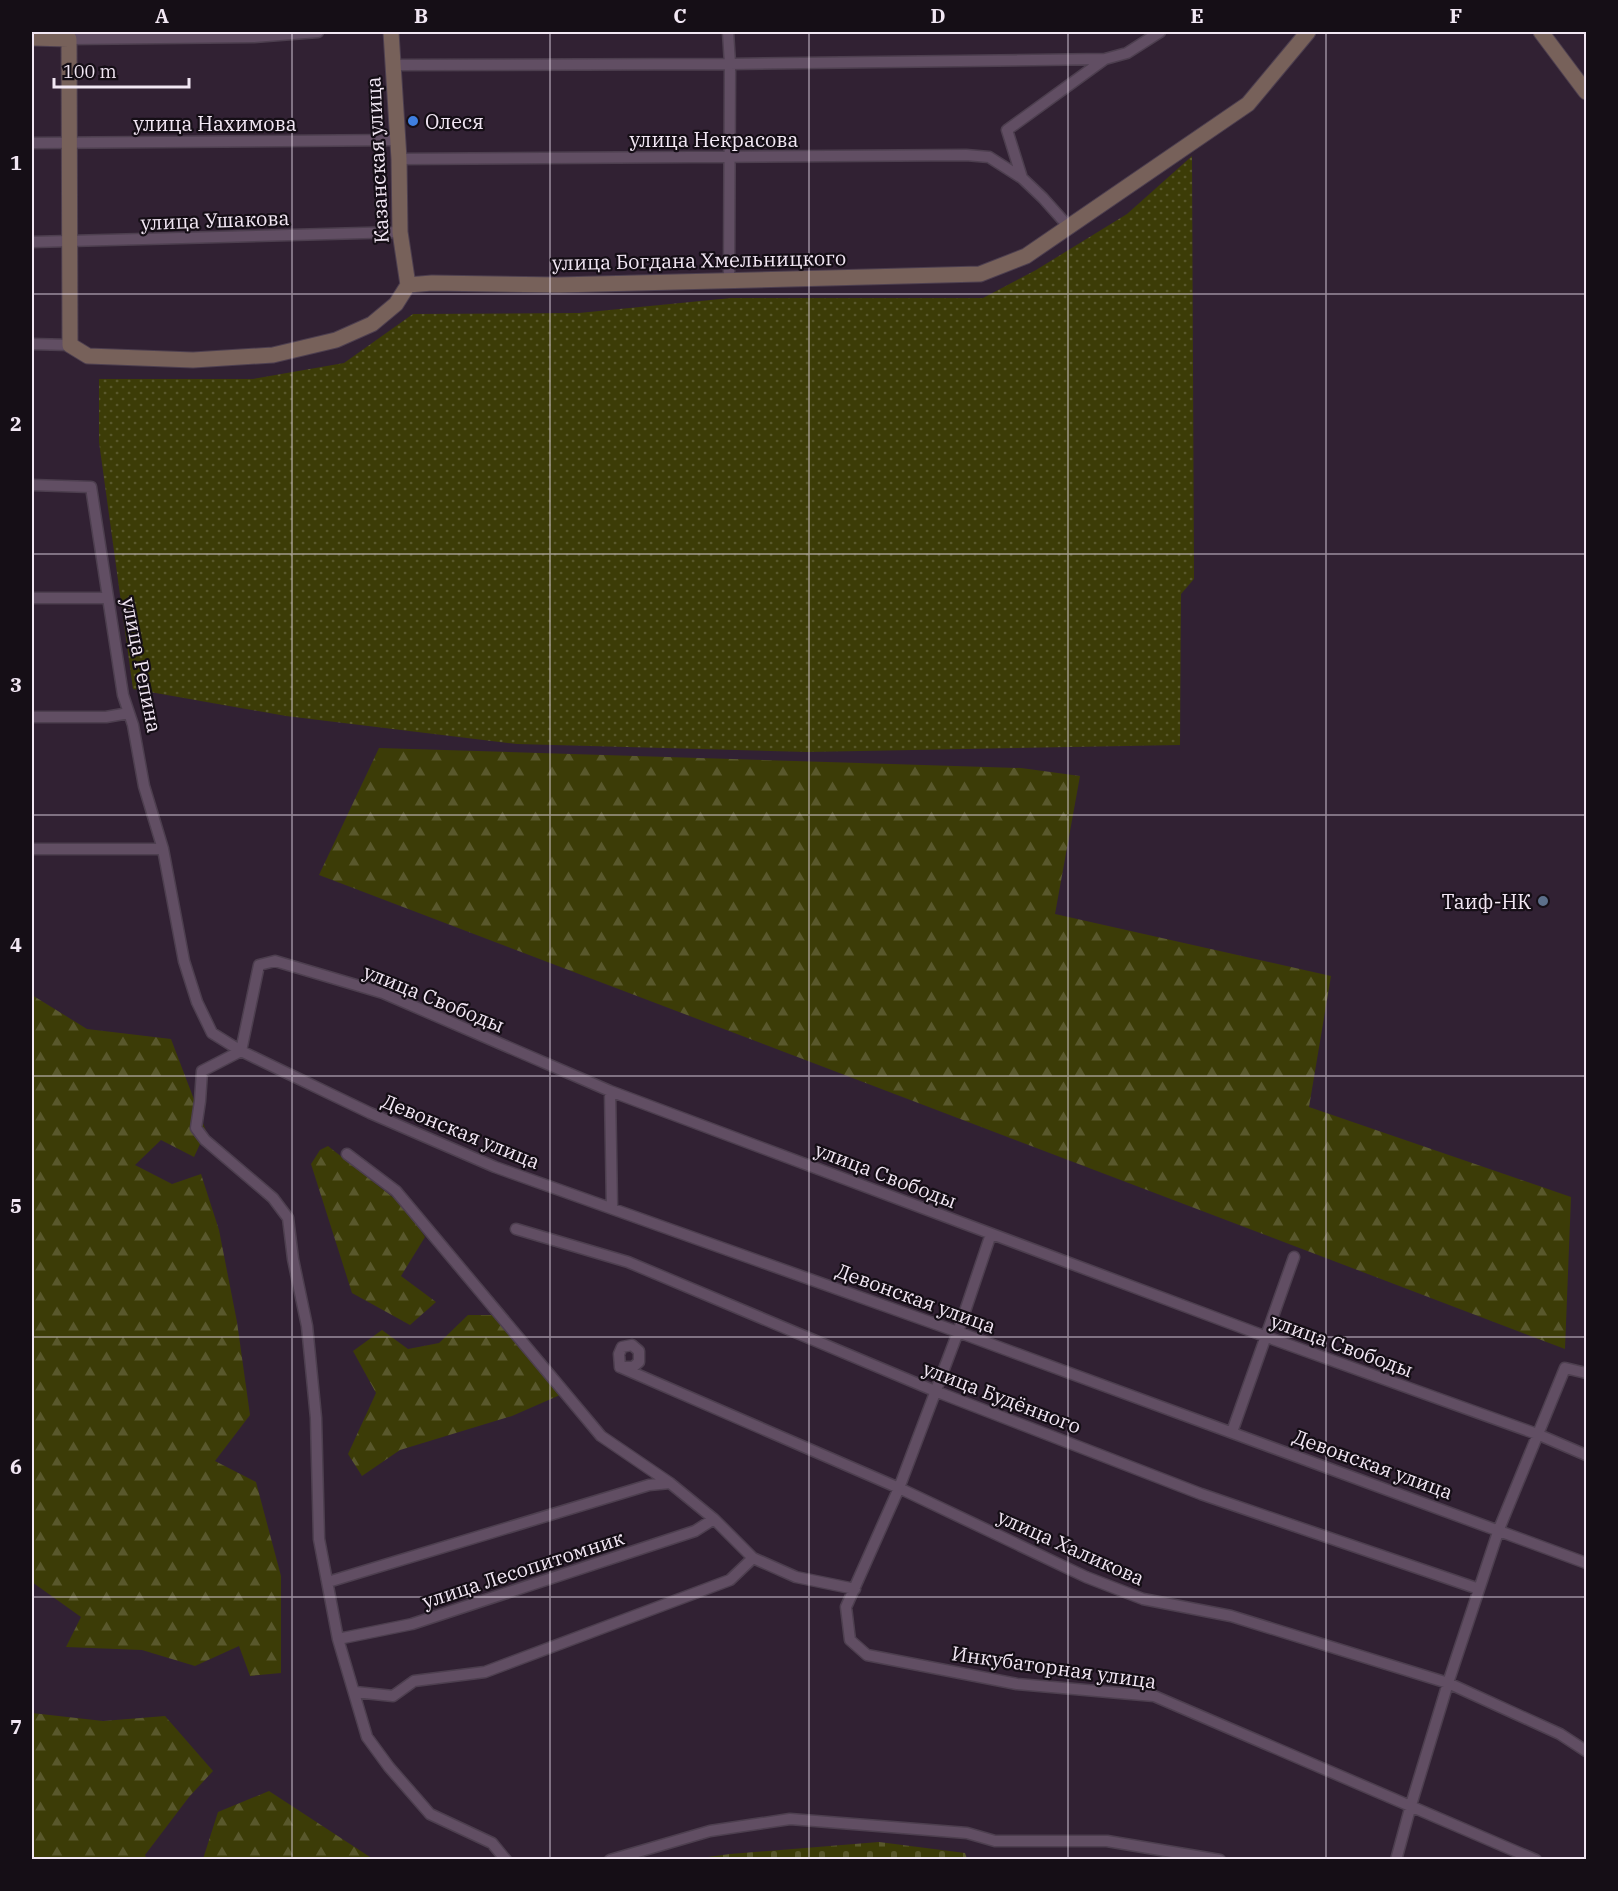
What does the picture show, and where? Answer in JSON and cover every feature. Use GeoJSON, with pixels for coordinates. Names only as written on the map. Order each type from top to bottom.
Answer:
{"type":"FeatureCollection","features":[{"type":"Feature","properties":{"kind":"street"},"geometry":{"type":"LineString","coordinates":[[32,38],[69,35],[254,37],[318,32]]}},
{"type":"Feature","properties":{"kind":"street","name":"Казанская улица"},"geometry":{"type":"LineString","coordinates":[[391,32],[399,159],[400,232],[408,285]]}},
{"type":"Feature","properties":{"kind":"street"},"geometry":{"type":"LineString","coordinates":[[728,32],[730,64],[729,279]]}},
{"type":"Feature","properties":{"kind":"street","name":"улица Некрасова"},"geometry":{"type":"LineString","coordinates":[[1022,178],[1007,130],[1105,59],[1127,53],[1160,32]]}},
{"type":"Feature","properties":{"kind":"street","name":"улица Богдана Хмельницкого"},"geometry":{"type":"LineString","coordinates":[[408,285],[432,283],[558,285],[980,274],[1026,256],[1248,104],[1308,32]]}},
{"type":"Feature","properties":{"kind":"street"},"geometry":{"type":"LineString","coordinates":[[1541,32],[1587,92]]}},
{"type":"Feature","properties":{"kind":"street"},"geometry":{"type":"LineString","coordinates":[[69,35],[70,345]]}},
{"type":"Feature","properties":{"kind":"street"},"geometry":{"type":"LineString","coordinates":[[393,65],[730,64],[1105,59]]}},
{"type":"Feature","properties":{"kind":"street","name":"улица Нахимова"},"geometry":{"type":"LineString","coordinates":[[32,143],[398,140]]}},
{"type":"Feature","properties":{"kind":"street","name":"улица Некрасова"},"geometry":{"type":"LineString","coordinates":[[399,159],[966,155],[989,157],[1022,178],[1068,226]]}},
{"type":"Feature","properties":{"kind":"street","name":"улица Ушакова"},"geometry":{"type":"LineString","coordinates":[[32,242],[68,243],[400,232]]}},
{"type":"Feature","properties":{"kind":"street"},"geometry":{"type":"LineString","coordinates":[[32,344],[70,345],[88,356],[193,360],[273,356],[336,340],[372,324],[396,304],[408,285]]}},
{"type":"Feature","properties":{"kind":"street","name":"улица Репина"},"geometry":{"type":"LineString","coordinates":[[32,485],[91,487],[123,695],[133,725],[144,786],[163,849],[184,961],[197,1002],[212,1033],[241,1052]]}},
{"type":"Feature","properties":{"kind":"street"},"geometry":{"type":"LineString","coordinates":[[32,598],[107,598]]}},
{"type":"Feature","properties":{"kind":"street"},"geometry":{"type":"LineString","coordinates":[[32,717],[106,717],[129,713]]}},
{"type":"Feature","properties":{"kind":"street"},"geometry":{"type":"LineString","coordinates":[[32,849],[163,849]]}},
{"type":"Feature","properties":{"kind":"street","name":"улица Свободы"},"geometry":{"type":"LineString","coordinates":[[241,1052],[259,964],[275,961],[383,993],[610,1091],[1267,1337],[1537,1434],[1587,1455]]}},
{"type":"Feature","properties":{"kind":"street"},"geometry":{"type":"LineString","coordinates":[[241,1052],[202,1071],[201,1101],[196,1128],[206,1140],[273,1198],[288,1218],[293,1259],[307,1326],[316,1418],[319,1539],[338,1639],[367,1737],[388,1767],[430,1814],[492,1843],[506,1860]]}},
{"type":"Feature","properties":{"kind":"street","name":"Девонская улица"},"geometry":{"type":"LineString","coordinates":[[241,1052],[370,1113],[495,1167],[958,1332],[1587,1563]]}},
{"type":"Feature","properties":{"kind":"street"},"geometry":{"type":"LineString","coordinates":[[610,1091],[612,1208]]}},
{"type":"Feature","properties":{"kind":"street"},"geometry":{"type":"LineString","coordinates":[[347,1154],[396,1191],[602,1436],[670,1484],[714,1519],[753,1558],[796,1577],[855,1589]]}},
{"type":"Feature","properties":{"kind":"street","name":"улица Будённого"},"geometry":{"type":"LineString","coordinates":[[516,1229],[628,1262],[935,1391],[1201,1494],[1479,1589]]}},
{"type":"Feature","properties":{"kind":"street","name":"Инкубаторная улица"},"geometry":{"type":"LineString","coordinates":[[991,1234],[958,1332],[899,1488],[846,1607],[850,1640],[867,1655],[1017,1684],[1154,1696],[1536,1860]]}},
{"type":"Feature","properties":{"kind":"street"},"geometry":{"type":"LineString","coordinates":[[1232,1432],[1294,1257]]}},
{"type":"Feature","properties":{"kind":"street","name":"улица Халикова"},"geometry":{"type":"LineString","coordinates":[[620,1367],[899,1488],[1086,1577],[1143,1599],[1231,1616],[1448,1683],[1560,1734],[1587,1751]]}},
{"type":"Feature","properties":{"kind":"street"},"geometry":{"type":"LineString","coordinates":[[1396,1860],[1448,1683],[1498,1530],[1565,1368],[1587,1373]]}},
{"type":"Feature","properties":{"kind":"street"},"geometry":{"type":"LineString","coordinates":[[328,1582],[649,1485],[670,1484]]}},
{"type":"Feature","properties":{"kind":"street","name":"улица Лесопитомник"},"geometry":{"type":"LineString","coordinates":[[338,1639],[412,1624],[695,1531],[714,1519]]}},
{"type":"Feature","properties":{"kind":"street"},"geometry":{"type":"LineString","coordinates":[[355,1692],[393,1696],[414,1682],[485,1672],[730,1580],[753,1558]]}},
{"type":"Feature","properties":{"kind":"street"},"geometry":{"type":"LineString","coordinates":[[610,1860],[710,1831],[790,1819],[966,1833],[995,1841],[1107,1841],[1220,1860]]}},
{"type":"Feature","properties":{"kind":"green space"},"geometry":{"type":"Polygon","coordinates":[[[1192,156],[1194,579],[1181,594],[1180,745],[807,752],[517,744],[286,716],[133,689],[99,442],[99,379],[253,379],[344,363],[413,314],[579,313],[731,298],[983,298],[1036,270],[1127,214],[1192,156]]]}},
{"type":"Feature","properties":{"kind":"green space"},"geometry":{"type":"Polygon","coordinates":[[[379,748],[1021,768],[1080,776],[1055,914],[1331,976],[1309,1107],[1571,1197],[1565,1349],[319,875],[379,748]]]}},
{"type":"Feature","properties":{"kind":"green space"},"geometry":{"type":"Polygon","coordinates":[[[32,995],[87,1029],[171,1039],[206,1131],[194,1157],[161,1140],[135,1165],[172,1184],[201,1174],[219,1230],[237,1322],[250,1415],[215,1461],[256,1482],[281,1576],[281,1673],[250,1676],[239,1646],[195,1666],[142,1650],[66,1647],[81,1617],[32,1582],[32,995]]]}},
{"type":"Feature","properties":{"kind":"green space"},"geometry":{"type":"Polygon","coordinates":[[[328,1146],[405,1207],[425,1237],[401,1276],[436,1302],[410,1325],[352,1293],[311,1164],[320,1150],[328,1146]]]}},
{"type":"Feature","properties":{"kind":"green space"},"geometry":{"type":"Polygon","coordinates":[[[468,1315],[493,1315],[560,1395],[512,1416],[400,1450],[362,1476],[348,1454],[376,1393],[353,1351],[382,1330],[408,1349],[439,1343],[468,1315]]]}},
{"type":"Feature","properties":{"kind":"green space"},"geometry":{"type":"Polygon","coordinates":[[[32,1713],[103,1721],[165,1716],[213,1771],[189,1797],[145,1855],[147,1859],[32,1859],[32,1713]]]}},
{"type":"Feature","properties":{"kind":"green space"},"geometry":{"type":"Polygon","coordinates":[[[269,1791],[373,1859],[203,1859],[218,1812],[269,1791]]]}},
{"type":"Feature","properties":{"kind":"green space"},"geometry":{"type":"Polygon","coordinates":[[[879,1842],[965,1853],[967,1859],[693,1859],[730,1854],[879,1842]]]}},
{"type":"Feature","properties":{"kind":"place","name":"Олеся"},"geometry":{"type":"Point","coordinates":[413,121]}},
{"type":"Feature","properties":{"kind":"place","name":"Таиф-НК"},"geometry":{"type":"Point","coordinates":[1543,901]}}]}
